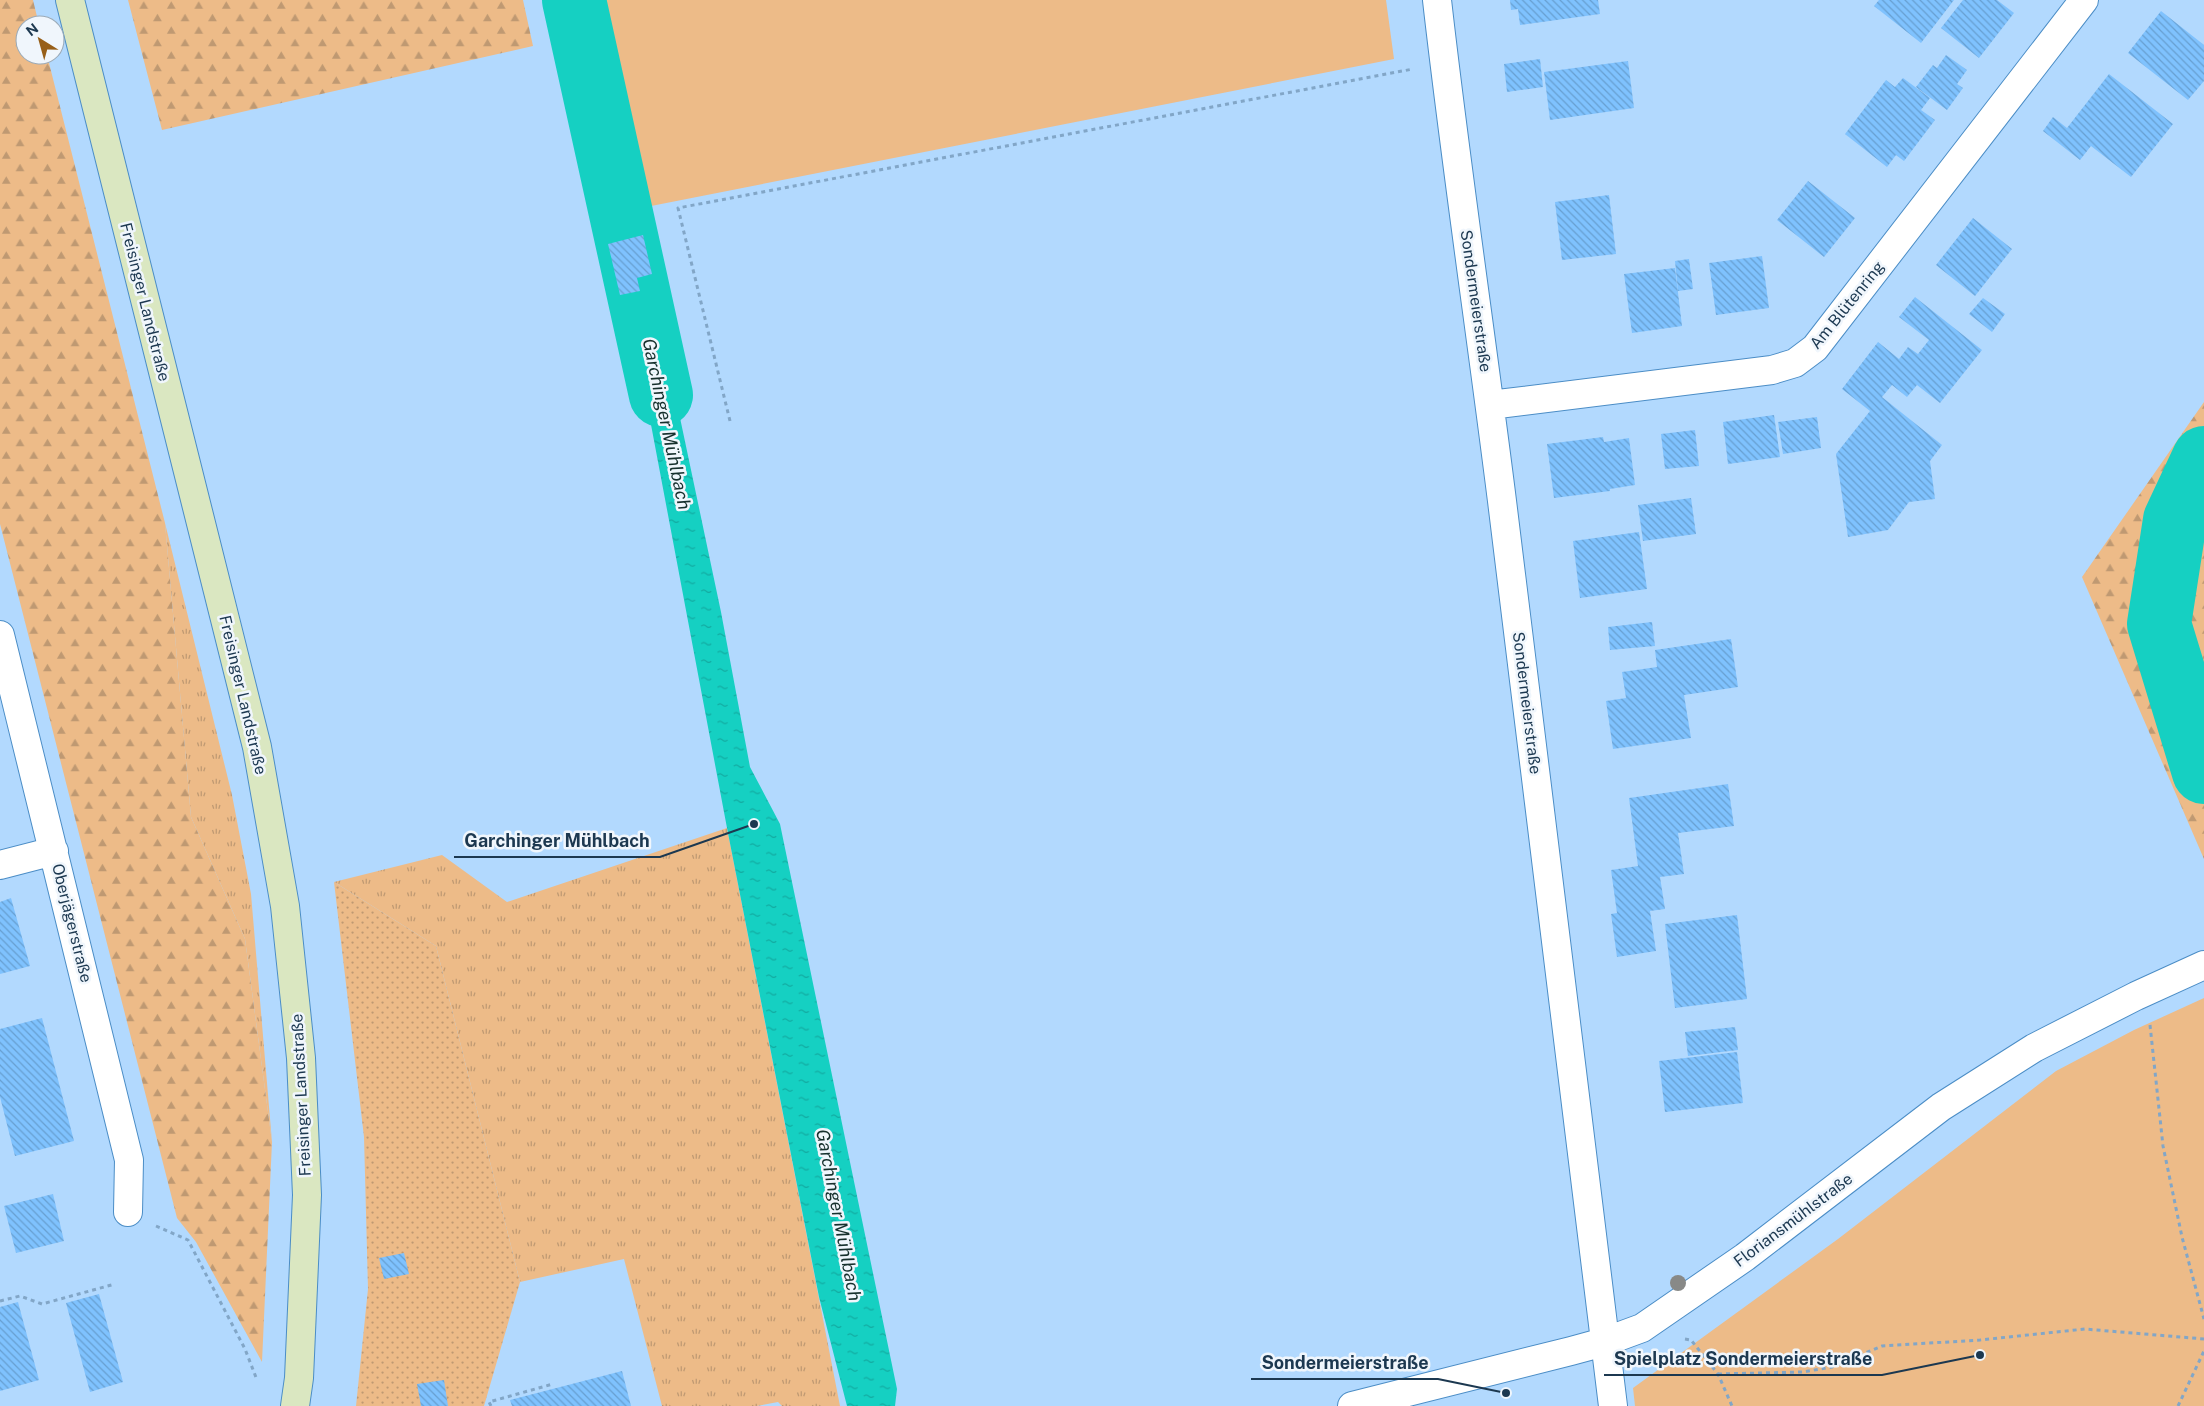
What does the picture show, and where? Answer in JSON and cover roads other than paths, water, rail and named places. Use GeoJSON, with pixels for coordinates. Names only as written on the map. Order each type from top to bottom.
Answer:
{"type":"FeatureCollection","features":[{"type":"Feature","properties":{"kind":"main road","name":"Freisinger Landstraße"},"geometry":{"type":"LineString","coordinates":[[70,0],[257,747],[285,906],[300,1058],[307,1195],[299,1378],[296,1406]]}},
{"type":"Feature","properties":{"kind":"street","name":"Sondermeierstraße"},"geometry":{"type":"LineString","coordinates":[[1437,0],[1490,405],[1613,1406]]}},
{"type":"Feature","properties":{"kind":"street","name":"Am Blütenring"},"geometry":{"type":"LineString","coordinates":[[1490,405],[1772,370],[1795,363],[1815,348],[2084,0]]}},
{"type":"Feature","properties":{"kind":"street","name":"Oberjägerstraße"},"geometry":{"type":"LineString","coordinates":[[0,635],[129,1160],[128,1212]]}},
{"type":"Feature","properties":{"kind":"street"},"geometry":{"type":"LineString","coordinates":[[0,865],[54,851]]}},
{"type":"Feature","properties":{"kind":"street","name":"Floriansmühlstraße"},"geometry":{"type":"LineString","coordinates":[[1352,1406],[1604,1342],[1642,1328],[1745,1257],[1942,1107],[2034,1048],[2136,996],[2204,965]]}},
{"type":"Feature","properties":{"kind":"water"},"geometry":{"type":"Polygon","coordinates":[[[547,0],[597,0],[613,74],[638,224],[604,234],[596,191],[547,0]]]}},
{"type":"Feature","properties":{"kind":"water"},"geometry":{"type":"Polygon","coordinates":[[[656,304],[721,612],[750,767],[780,824],[897,1389],[895,1406],[847,1406],[819,1297],[727,828],[649,414],[619,313],[656,304]]]}},
{"type":"Feature","properties":{"kind":"waterway","name":"Garchinger Mühlbach"},"geometry":{"type":"LineString","coordinates":[[574,0],[661,395]]}},
{"type":"Feature","properties":{"kind":"waterway"},"geometry":{"type":"LineString","coordinates":[[2204,458],[2175,520],[2159,624],[2204,772]]}},
{"type":"Feature","properties":{"kind":"place","name":"Garchinger Mühlbach"},"geometry":{"type":"Point","coordinates":[754,824]}},
{"type":"Feature","properties":{"kind":"place","name":"Spielplatz Sondermeierstraße"},"geometry":{"type":"Point","coordinates":[1980,1355]}},
{"type":"Feature","properties":{"kind":"place","name":"Sondermeierstraße"},"geometry":{"type":"Point","coordinates":[1506,1393]}}]}
